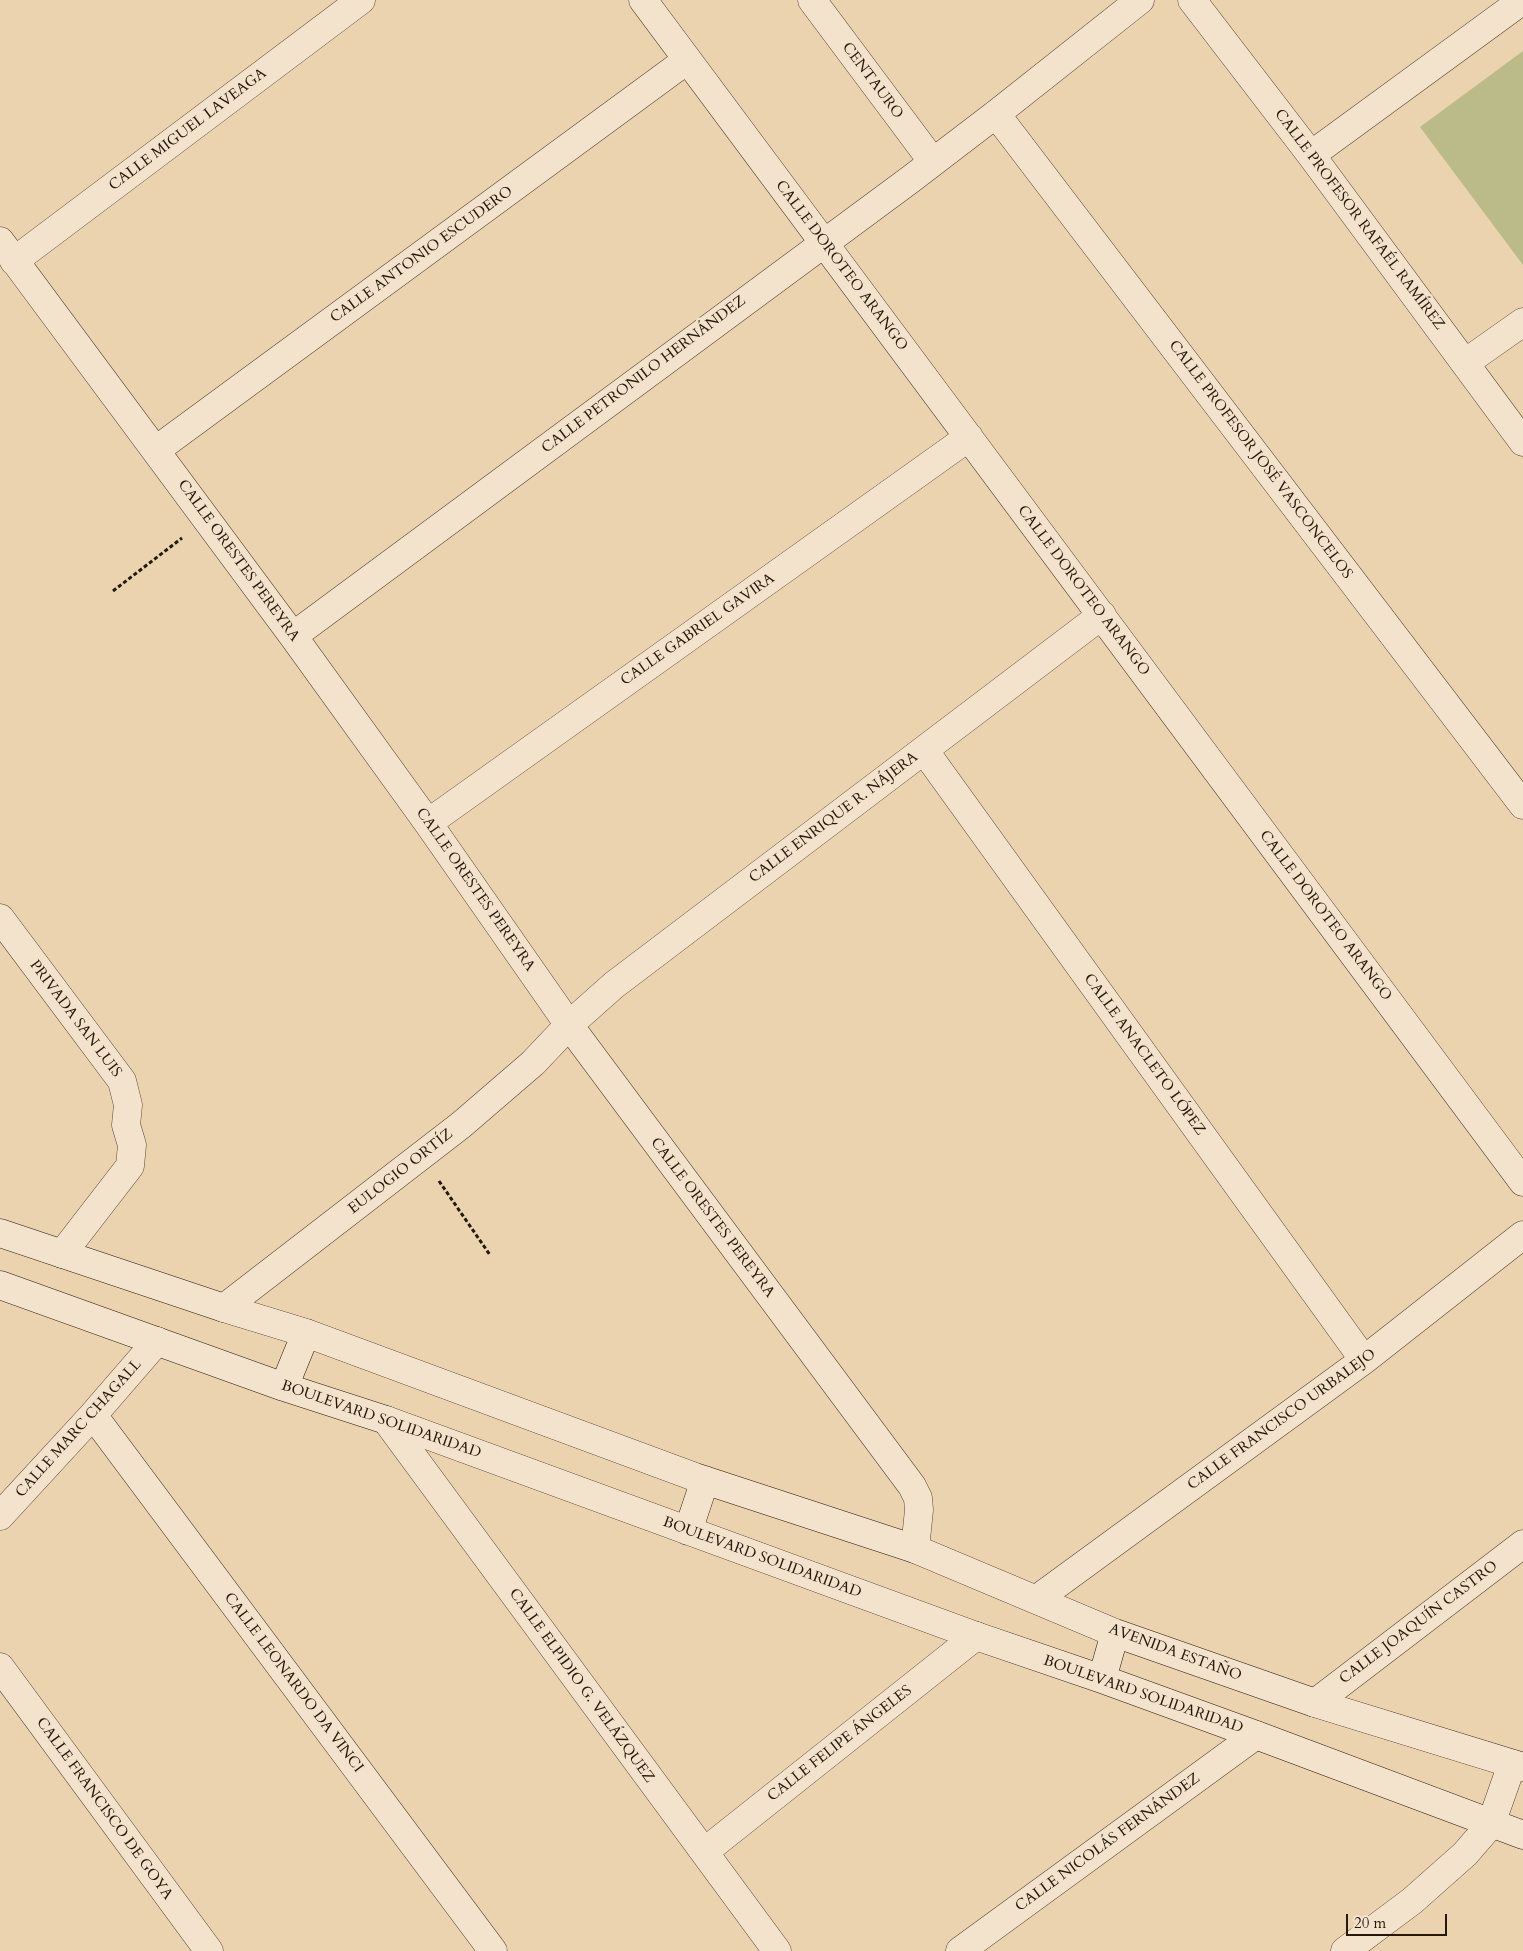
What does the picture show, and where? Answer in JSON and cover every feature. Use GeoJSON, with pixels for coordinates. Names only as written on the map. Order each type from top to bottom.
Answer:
{"type":"FeatureCollection","features":[{"type":"Feature","properties":{"kind":"street","name":"CALLE MIGUEL LAVEAGA"},"geometry":{"type":"LineString","coordinates":[[7,251],[361,0]]}},
{"type":"Feature","properties":{"kind":"street","name":"CALLE DOROTEO ARANGO"},"geometry":{"type":"LineString","coordinates":[[643,0],[1523,1182]]}},
{"type":"Feature","properties":{"kind":"street","name":"CENTAURO"},"geometry":{"type":"LineString","coordinates":[[812,0],[933,162]]}},
{"type":"Feature","properties":{"kind":"street","name":"CALLE PETRONILO HERNÁNDEZ"},"geometry":{"type":"LineString","coordinates":[[293,636],[933,162],[1140,0]]}},
{"type":"Feature","properties":{"kind":"street","name":"CALLE PROFESOR RAFAÉL RAMÍREZ"},"geometry":{"type":"LineString","coordinates":[[1192,0],[1311,155],[1523,442]]}},
{"type":"Feature","properties":{"kind":"street"},"geometry":{"type":"LineString","coordinates":[[1311,155],[1522,0]]}},
{"type":"Feature","properties":{"kind":"street","name":"CALLE ANTONIO ESCUDERO"},"geometry":{"type":"LineString","coordinates":[[156,450],[687,60]]}},
{"type":"Feature","properties":{"kind":"street","name":"CALLE PROFESOR JOSÉ VASCONCELOS"},"geometry":{"type":"LineString","coordinates":[[996,114],[1523,806]]}},
{"type":"Feature","properties":{"kind":"street","name":"CALLE ORESTES PEREYRA"},"geometry":{"type":"LineString","coordinates":[[7,251],[293,636],[428,823],[569,1025],[912,1486],[918,1498],[919,1510],[915,1549]]}},
{"type":"Feature","properties":{"kind":"street"},"geometry":{"type":"LineString","coordinates":[[1465,363],[1523,322]]}},
{"type":"Feature","properties":{"kind":"street","name":"CALLE GABRIEL GAVIRA"},"geometry":{"type":"LineString","coordinates":[[428,823],[969,437]]}},
{"type":"Feature","properties":{"kind":"street","name":"CALLE ENRIQUE R. NÁJERA"},"geometry":{"type":"LineString","coordinates":[[569,1025],[614,985],[1102,615]]}},
{"type":"Feature","properties":{"kind":"street","name":"CALLE ANACLETO LÓPEZ"},"geometry":{"type":"LineString","coordinates":[[924,750],[1364,1360]]}},
{"type":"Feature","properties":{"kind":"street","name":"PRIVADA SAN LUIS"},"geometry":{"type":"LineString","coordinates":[[0,918],[122,1082],[128,1105],[126,1125],[132,1145],[130,1166],[62,1254]]}},
{"type":"Feature","properties":{"kind":"street","name":"EULOGIO ORTÍZ"},"geometry":{"type":"LineString","coordinates":[[224,1308],[461,1125],[533,1064],[569,1025]]}},
{"type":"Feature","properties":{"kind":"street"},"geometry":{"type":"LineString","coordinates":[[0,1233],[224,1308],[306,1333],[705,1480],[915,1549],[1037,1599]]}},
{"type":"Feature","properties":{"kind":"street","name":"CALLE FRANCISCO URBALEJO"},"geometry":{"type":"LineString","coordinates":[[1037,1599],[1364,1360],[1523,1235]]}},
{"type":"Feature","properties":{"kind":"street","name":"BOULEVARD SOLIDARIDAD"},"geometry":{"type":"LineString","coordinates":[[0,1285],[284,1386],[386,1420],[976,1636],[1256,1735],[1491,1824],[1523,1834]]}},
{"type":"Feature","properties":{"kind":"street"},"geometry":{"type":"LineString","coordinates":[[284,1386],[306,1333]]}},
{"type":"Feature","properties":{"kind":"street","name":"CALLE MARC CHAGALL"},"geometry":{"type":"LineString","coordinates":[[0,1516],[93,1415],[157,1341]]}},
{"type":"Feature","properties":{"kind":"street","name":"CALLE LEONARDO DA VINCI"},"geometry":{"type":"LineString","coordinates":[[93,1415],[493,1951]]}},
{"type":"Feature","properties":{"kind":"street","name":"CALLE ELPIDIO G. VELÁZQUEZ"},"geometry":{"type":"LineString","coordinates":[[386,1420],[777,1951]]}},
{"type":"Feature","properties":{"kind":"street"},"geometry":{"type":"LineString","coordinates":[[688,1530],[705,1480]]}},
{"type":"Feature","properties":{"kind":"street","name":"CALLE JOAQUÍN CASTRO"},"geometry":{"type":"LineString","coordinates":[[1315,1703],[1523,1544]]}},
{"type":"Feature","properties":{"kind":"street","name":"AVENIDA ESTAÑO"},"geometry":{"type":"LineString","coordinates":[[1037,1599],[1115,1633],[1315,1703]]}},
{"type":"Feature","properties":{"kind":"street"},"geometry":{"type":"LineString","coordinates":[[1102,1679],[1115,1633]]}},
{"type":"Feature","properties":{"kind":"street","name":"CALLE FELIPE ÁNGELES"},"geometry":{"type":"LineString","coordinates":[[704,1852],[976,1636]]}},
{"type":"Feature","properties":{"kind":"street","name":"CALLE FRANCISCO DE GOYA"},"geometry":{"type":"LineString","coordinates":[[0,1667],[209,1951]]}},
{"type":"Feature","properties":{"kind":"street"},"geometry":{"type":"LineString","coordinates":[[1315,1703],[1518,1766],[1491,1824],[1465,1854],[1412,1901],[1345,1951]]}},
{"type":"Feature","properties":{"kind":"street","name":"CALLE NICOLÁS FERNÁNDEZ"},"geometry":{"type":"LineString","coordinates":[[960,1951],[1256,1735]]}},
{"type":"Feature","properties":{"kind":"path"},"geometry":{"type":"LineString","coordinates":[[113,591],[206,519]]}},
{"type":"Feature","properties":{"kind":"path"},"geometry":{"type":"LineString","coordinates":[[422,1155],[490,1255]]}},
{"type":"Feature","properties":{"kind":"green space"},"geometry":{"type":"Polygon","coordinates":[[[1523,51],[1523,265],[1420,127],[1523,51]]]}}]}
